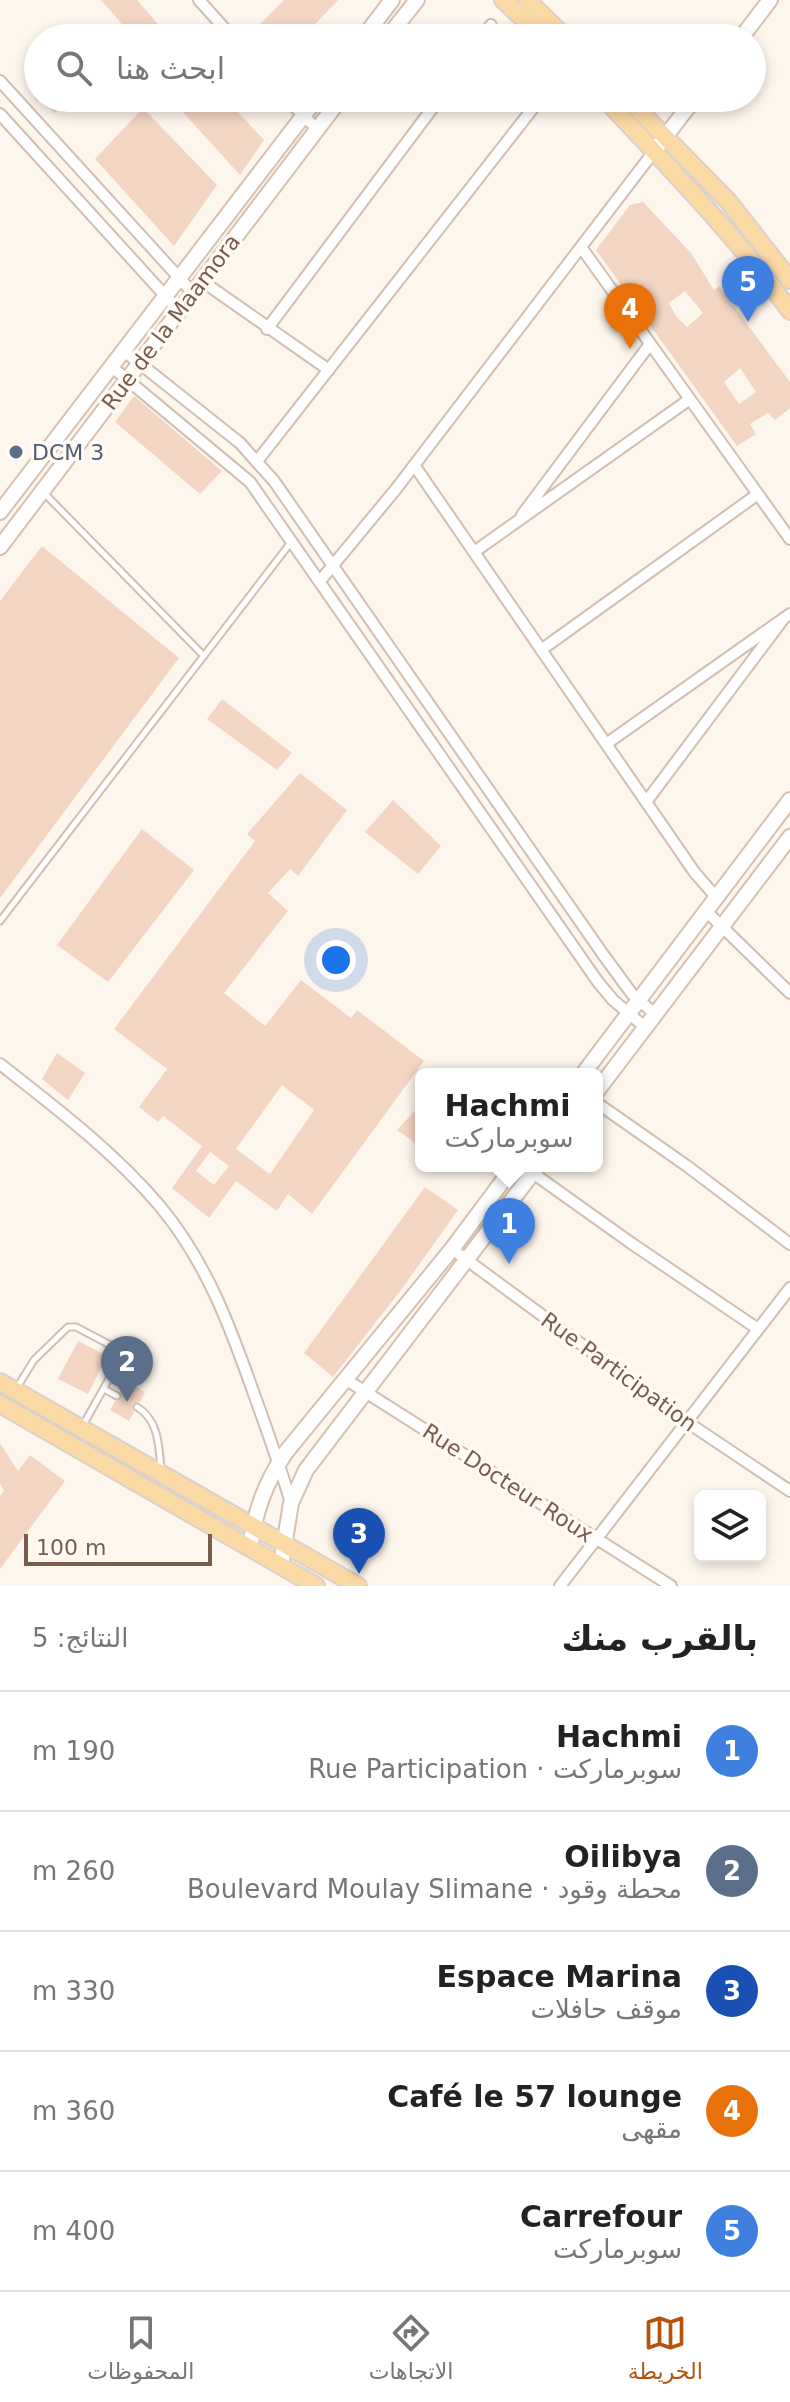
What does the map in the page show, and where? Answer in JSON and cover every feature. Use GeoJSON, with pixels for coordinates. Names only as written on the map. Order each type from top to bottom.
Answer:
{"type":"FeatureCollection","features":[{"type":"Feature","properties":{"kind":"main road"},"geometry":{"type":"LineString","coordinates":[[503,0],[529,24]]}},
{"type":"Feature","properties":{"kind":"main road"},"geometry":{"type":"LineString","coordinates":[[527,0],[552,24]]}},
{"type":"Feature","properties":{"kind":"main road"},"geometry":{"type":"LineString","coordinates":[[618,112],[735,238],[790,311]]}},
{"type":"Feature","properties":{"kind":"main road"},"geometry":{"type":"LineString","coordinates":[[641,112],[728,201],[790,280]]}},
{"type":"Feature","properties":{"kind":"main road"},"geometry":{"type":"LineString","coordinates":[[8,1386],[358,1586]]}},
{"type":"Feature","properties":{"kind":"main road"},"geometry":{"type":"LineString","coordinates":[[0,1404],[316,1586]]}},
{"type":"Feature","properties":{"kind":"street"},"geometry":{"type":"LineString","coordinates":[[199,0],[220,24]]}},
{"type":"Feature","properties":{"kind":"street"},"geometry":{"type":"LineString","coordinates":[[374,24],[392,0]]}},
{"type":"Feature","properties":{"kind":"street"},"geometry":{"type":"LineString","coordinates":[[398,24],[417,0]]}},
{"type":"Feature","properties":{"kind":"street"},"geometry":{"type":"LineString","coordinates":[[752,24],[770,0]]}},
{"type":"Feature","properties":{"kind":"street"},"geometry":{"type":"LineString","coordinates":[[0,81],[24,107]]}},
{"type":"Feature","properties":{"kind":"street"},"geometry":{"type":"LineString","coordinates":[[28,112],[179,278],[267,329],[329,370]]}},
{"type":"Feature","properties":{"kind":"street"},"geometry":{"type":"LineString","coordinates":[[299,112],[317,129]]}},
{"type":"Feature","properties":{"kind":"street","name":"Rue de la Maamora"},"geometry":{"type":"LineString","coordinates":[[0,512],[306,112]]}},
{"type":"Feature","properties":{"kind":"street","name":"Rue de la Maamora"},"geometry":{"type":"LineString","coordinates":[[0,547],[330,112]]}},
{"type":"Feature","properties":{"kind":"street"},"geometry":{"type":"LineString","coordinates":[[267,329],[430,112]]}},
{"type":"Feature","properties":{"kind":"street"},"geometry":{"type":"LineString","coordinates":[[258,460],[530,112]]}},
{"type":"Feature","properties":{"kind":"street"},"geometry":{"type":"LineString","coordinates":[[320,581],[414,465],[684,112]]}},
{"type":"Feature","properties":{"kind":"street"},"geometry":{"type":"LineString","coordinates":[[0,114],[179,311]]}},
{"type":"Feature","properties":{"kind":"street"},"geometry":{"type":"LineString","coordinates":[[581,247],[790,539]]}},
{"type":"Feature","properties":{"kind":"street"},"geometry":{"type":"LineString","coordinates":[[516,522],[650,344]]}},
{"type":"Feature","properties":{"kind":"street"},"geometry":{"type":"LineString","coordinates":[[124,351],[258,460],[609,963],[639,1001],[656,1015]]}},
{"type":"Feature","properties":{"kind":"street"},"geometry":{"type":"LineString","coordinates":[[112,367],[243,474],[598,982],[628,1015],[646,1028]]}},
{"type":"Feature","properties":{"kind":"street"},"geometry":{"type":"LineString","coordinates":[[474,552],[690,399]]}},
{"type":"Feature","properties":{"kind":"street"},"geometry":{"type":"LineString","coordinates":[[414,465],[695,873],[716,897]]}},
{"type":"Feature","properties":{"kind":"street"},"geometry":{"type":"LineString","coordinates":[[541,650],[758,494]]}},
{"type":"Feature","properties":{"kind":"street"},"geometry":{"type":"LineString","coordinates":[[606,744],[787,616]]}},
{"type":"Feature","properties":{"kind":"street"},"geometry":{"type":"LineString","coordinates":[[646,802],[787,616]]}},
{"type":"Feature","properties":{"kind":"street"},"geometry":{"type":"LineString","coordinates":[[588,1068],[790,800]]}},
{"type":"Feature","properties":{"kind":"street"},"geometry":{"type":"LineString","coordinates":[[603,1083],[786,841],[765,833]]}},
{"type":"Feature","properties":{"kind":"street"},"geometry":{"type":"LineString","coordinates":[[706,911],[790,993]]}},
{"type":"Feature","properties":{"kind":"street"},"geometry":{"type":"LineString","coordinates":[[0,1064],[85,1131],[125,1169],[159,1205],[189,1245],[213,1286],[230,1325],[291,1503]]}},
{"type":"Feature","properties":{"kind":"street"},"geometry":{"type":"LineString","coordinates":[[603,1107],[790,1244]]}},
{"type":"Feature","properties":{"kind":"street"},"geometry":{"type":"LineString","coordinates":[[250,1548],[260,1499],[279,1462],[452,1249],[510,1172]]}},
{"type":"Feature","properties":{"kind":"street"},"geometry":{"type":"LineString","coordinates":[[281,1565],[291,1503],[306,1470],[466,1260],[528,1172]]}},
{"type":"Feature","properties":{"kind":"street"},"geometry":{"type":"LineString","coordinates":[[537,1172],[758,1329]]}},
{"type":"Feature","properties":{"kind":"street","name":"Rue Participation"},"geometry":{"type":"LineString","coordinates":[[452,1249],[687,1422],[790,1491]]}},
{"type":"Feature","properties":{"kind":"street"},"geometry":{"type":"LineString","coordinates":[[560,1586],[790,1288]]}},
{"type":"Feature","properties":{"kind":"street","name":"Rue Docteur Roux"},"geometry":{"type":"LineString","coordinates":[[345,1379],[671,1586]]}},
{"type":"Feature","properties":{"kind":"lane"},"geometry":{"type":"LineString","coordinates":[[42,491],[204,656]]}},
{"type":"Feature","properties":{"kind":"lane"},"geometry":{"type":"LineString","coordinates":[[0,921],[292,541]]}},
{"type":"Feature","properties":{"kind":"lane"},"geometry":{"type":"LineString","coordinates":[[8,1386],[71,1326],[116,1348],[120,1354],[119,1361],[82,1428]]}},
{"type":"Feature","properties":{"kind":"lane"},"geometry":{"type":"LineString","coordinates":[[104,1389],[117,1396]]}},
{"type":"Feature","properties":{"kind":"lane"},"geometry":{"type":"LineString","coordinates":[[137,1407],[144,1411],[155,1428],[162,1474]]}},
{"type":"Feature","properties":{"kind":"building"},"geometry":{"type":"Polygon","coordinates":[[[101,0],[137,0],[158,24],[122,24],[101,0]]]}},
{"type":"Feature","properties":{"kind":"building"},"geometry":{"type":"Polygon","coordinates":[[[284,0],[338,0],[315,24],[260,24],[284,0]]]}},
{"type":"Feature","properties":{"kind":"building"},"geometry":{"type":"Polygon","coordinates":[[[139,112],[147,112],[217,185],[174,246],[95,159],[139,112]]]}},
{"type":"Feature","properties":{"kind":"building"},"geometry":{"type":"Polygon","coordinates":[[[183,112],[238,112],[264,140],[240,175],[183,112]]]}},
{"type":"Feature","properties":{"kind":"building"},"geometry":{"type":"Polygon","coordinates":[[[643,202],[691,253],[714,290],[719,286],[790,382],[790,408],[775,420],[768,413],[750,424],[756,434],[737,446],[596,250],[630,205],[643,202]],[[685,291],[669,303],[687,327],[703,313],[685,291]],[[740,368],[724,382],[739,404],[756,392],[740,368]]]}},
{"type":"Feature","properties":{"kind":"building"},"geometry":{"type":"Polygon","coordinates":[[[134,396],[222,471],[200,494],[115,422],[134,396]]]}},
{"type":"Feature","properties":{"kind":"building"},"geometry":{"type":"Polygon","coordinates":[[[42,546],[179,658],[0,898],[0,601],[42,546]]]}},
{"type":"Feature","properties":{"kind":"building"},"geometry":{"type":"Polygon","coordinates":[[[222,699],[292,753],[277,770],[207,719],[222,699]]]}},
{"type":"Feature","properties":{"kind":"building"},"geometry":{"type":"Polygon","coordinates":[[[300,773],[347,810],[298,876],[290,869],[268,893],[288,911],[224,993],[265,1026],[301,980],[351,1018],[357,1010],[424,1061],[415,1068],[415,1073],[312,1214],[288,1194],[277,1211],[236,1181],[209,1218],[172,1188],[202,1146],[163,1116],[158,1122],[139,1107],[167,1069],[114,1029],[255,841],[247,834],[300,773]],[[282,1085],[236,1149],[270,1174],[314,1110],[282,1085]],[[210,1152],[196,1171],[214,1185],[229,1166],[210,1152]]]}},
{"type":"Feature","properties":{"kind":"building"},"geometry":{"type":"Polygon","coordinates":[[[393,800],[441,846],[418,874],[365,832],[393,800]]]}},
{"type":"Feature","properties":{"kind":"building"},"geometry":{"type":"Polygon","coordinates":[[[142,829],[194,870],[108,982],[57,945],[142,829]]]}},
{"type":"Feature","properties":{"kind":"building"},"geometry":{"type":"Polygon","coordinates":[[[57,1053],[85,1073],[68,1100],[42,1079],[57,1053]]]}},
{"type":"Feature","properties":{"kind":"building"},"geometry":{"type":"Polygon","coordinates":[[[415,1110],[415,1143],[397,1130],[415,1110]]]}},
{"type":"Feature","properties":{"kind":"building"},"geometry":{"type":"Polygon","coordinates":[[[425,1187],[458,1210],[333,1377],[304,1353],[425,1187]]]}},
{"type":"Feature","properties":{"kind":"building"},"geometry":{"type":"Polygon","coordinates":[[[78,1341],[107,1356],[88,1394],[58,1379],[78,1341]]]}},
{"type":"Feature","properties":{"kind":"building"},"geometry":{"type":"Polygon","coordinates":[[[126,1381],[145,1392],[140,1402],[132,1404],[134,1412],[129,1421],[110,1410],[115,1401],[121,1399],[120,1391],[126,1381]]]}},
{"type":"Feature","properties":{"kind":"building"},"geometry":{"type":"Polygon","coordinates":[[[0,1443],[18,1471],[30,1455],[65,1481],[0,1569],[0,1496],[4,1491],[0,1483],[0,1443]]]}},
{"type":"Feature","properties":{"kind":"place","name":"Carrefour"},"geometry":{"type":"Point","coordinates":[748,322]}},
{"type":"Feature","properties":{"kind":"place","name":"Café le 57 lounge"},"geometry":{"type":"Point","coordinates":[630,349]}},
{"type":"Feature","properties":{"kind":"place","name":"DCM 3"},"geometry":{"type":"Point","coordinates":[16,452]}},
{"type":"Feature","properties":{"kind":"place","name":"Hachmi"},"geometry":{"type":"Point","coordinates":[509,1264]}},
{"type":"Feature","properties":{"kind":"place","name":"Oilibya"},"geometry":{"type":"Point","coordinates":[127,1402]}},
{"type":"Feature","properties":{"kind":"place","name":"Espace Marina"},"geometry":{"type":"Point","coordinates":[359,1574]}}]}
